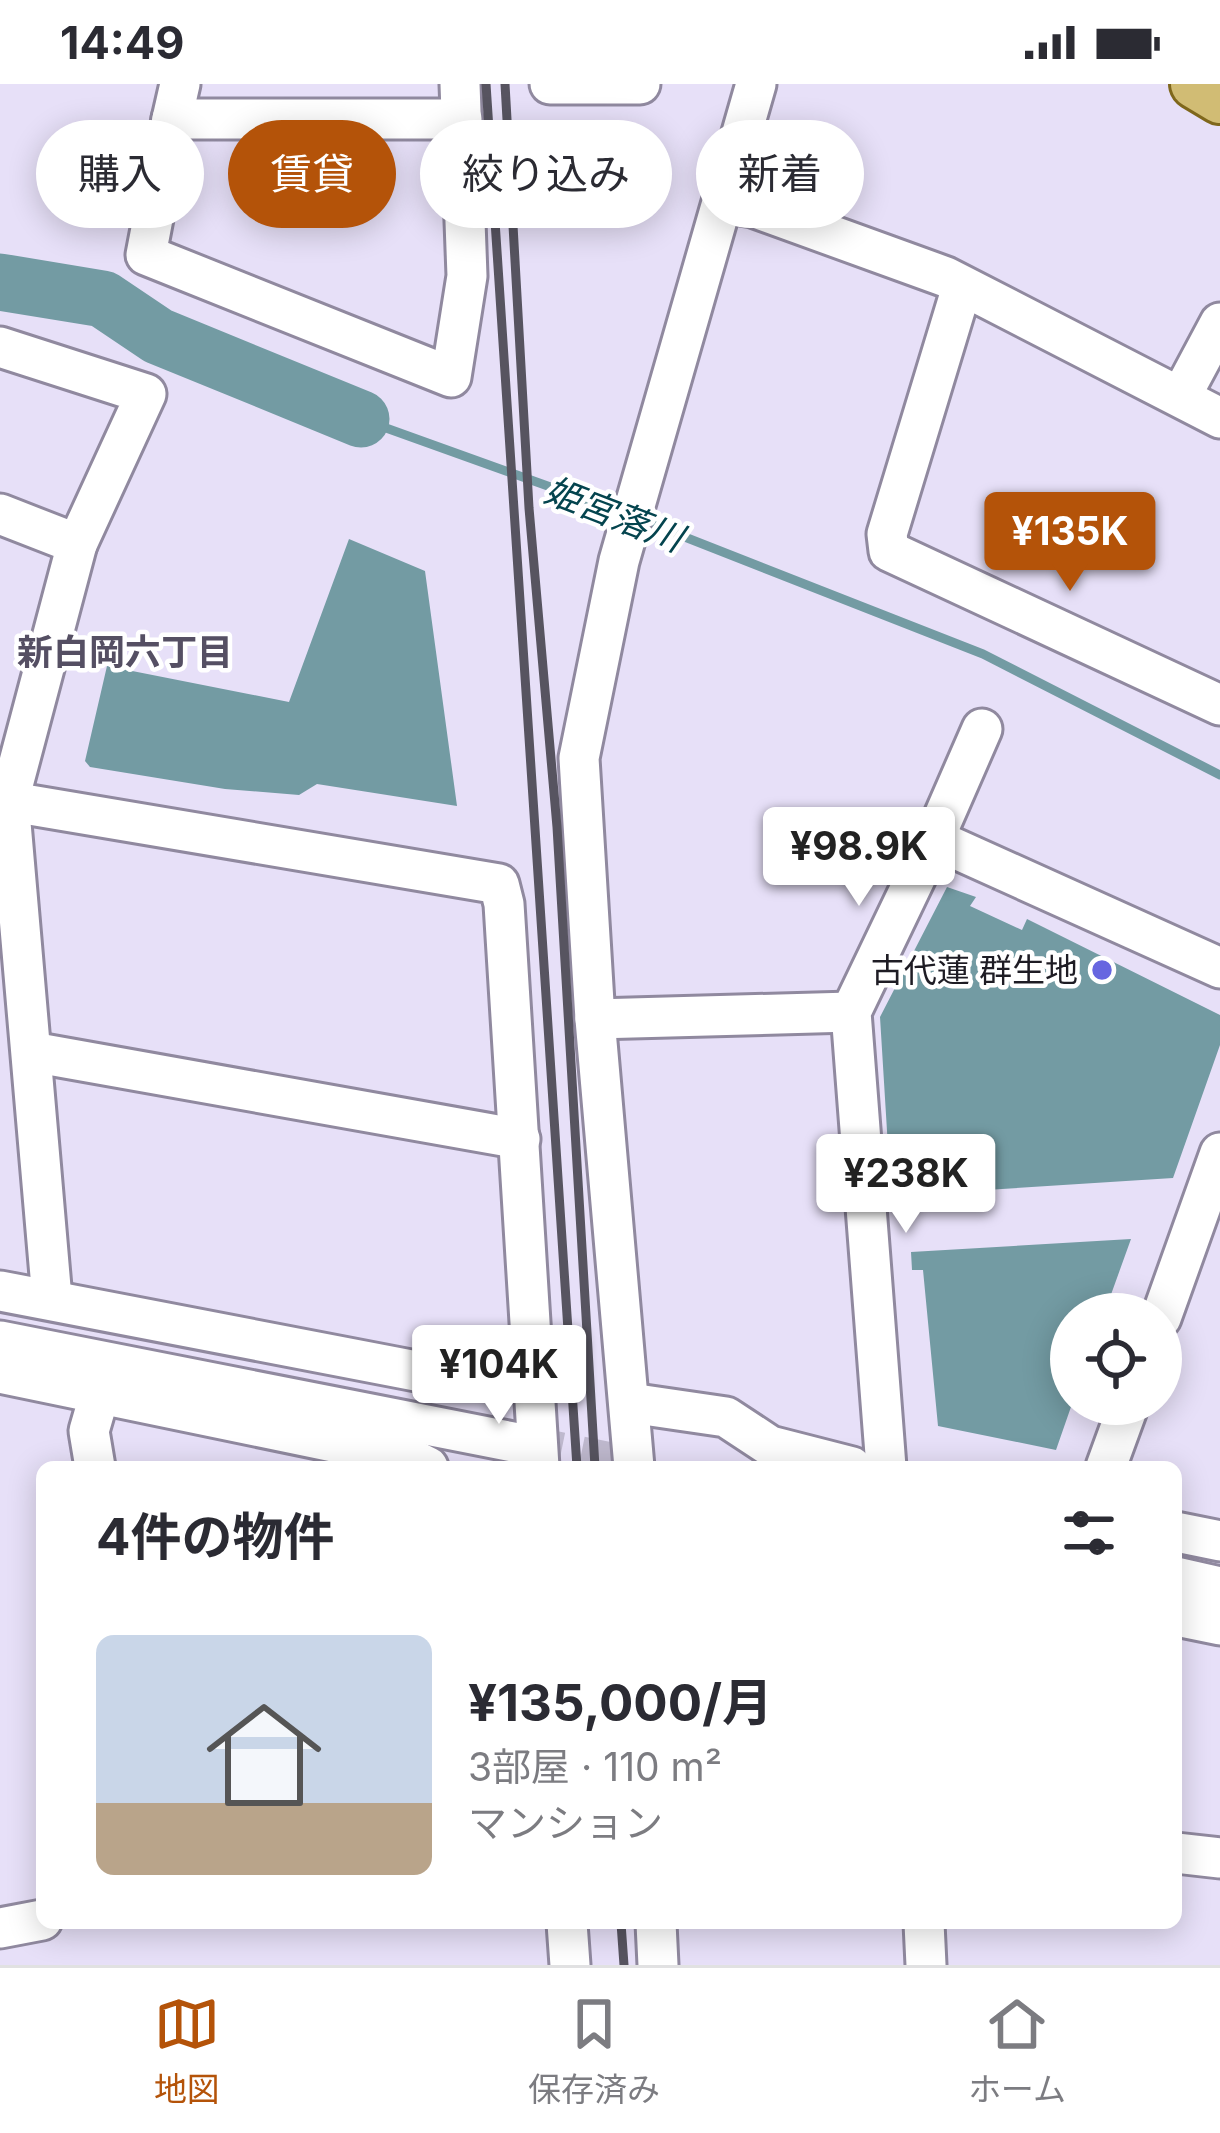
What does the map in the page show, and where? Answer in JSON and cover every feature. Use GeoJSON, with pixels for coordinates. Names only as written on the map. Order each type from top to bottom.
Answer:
{"type":"FeatureCollection","features":[{"type":"Feature","properties":{"kind":"main road"},"geometry":{"type":"LineString","coordinates":[[1195,84],[1220,99]]}},
{"type":"Feature","properties":{"kind":"street"},"geometry":{"type":"LineString","coordinates":[[550,84],[640,84]]}},
{"type":"Feature","properties":{"kind":"street"},"geometry":{"type":"LineString","coordinates":[[746,120],[756,84]]}},
{"type":"Feature","properties":{"kind":"street"},"geometry":{"type":"LineString","coordinates":[[176,102],[461,102],[467,276],[451,376],[146,255],[176,102]]}},
{"type":"Feature","properties":{"kind":"street"},"geometry":{"type":"LineString","coordinates":[[634,1461],[595,1019],[579,758],[619,561],[716,228]]}},
{"type":"Feature","properties":{"kind":"street"},"geometry":{"type":"LineString","coordinates":[[811,228],[946,277],[1220,418]]}},
{"type":"Feature","properties":{"kind":"street"},"geometry":{"type":"LineString","coordinates":[[962,287],[887,534],[889,551],[1220,705]]}},
{"type":"Feature","properties":{"kind":"street"},"geometry":{"type":"LineString","coordinates":[[1181,396],[1220,323]]}},
{"type":"Feature","properties":{"kind":"street"},"geometry":{"type":"LineString","coordinates":[[0,347],[146,394],[77,544],[5,800],[13,977],[32,1052],[52,1299]]}},
{"type":"Feature","properties":{"kind":"street"},"geometry":{"type":"LineString","coordinates":[[0,514],[77,544]]}},
{"type":"Feature","properties":{"kind":"street"},"geometry":{"type":"LineString","coordinates":[[886,1461],[850,1012],[982,728]]}},
{"type":"Feature","properties":{"kind":"street"},"geometry":{"type":"LineString","coordinates":[[0,1341],[531,1455],[534,1384],[499,884],[5,800]]}},
{"type":"Feature","properties":{"kind":"street"},"geometry":{"type":"LineString","coordinates":[[934,839],[1220,968]]}},
{"type":"Feature","properties":{"kind":"street"},"geometry":{"type":"LineString","coordinates":[[595,1019],[850,1012]]}},
{"type":"Feature","properties":{"kind":"street"},"geometry":{"type":"LineString","coordinates":[[32,1052],[520,1139]]}},
{"type":"Feature","properties":{"kind":"street"},"geometry":{"type":"LineString","coordinates":[[1177,1293],[1204,1252],[1220,1153]]}},
{"type":"Feature","properties":{"kind":"street"},"geometry":{"type":"LineString","coordinates":[[0,1291],[416,1371],[470,1371],[534,1384]]}},
{"type":"Feature","properties":{"kind":"street"},"geometry":{"type":"LineString","coordinates":[[0,1373],[416,1461]]}},
{"type":"Feature","properties":{"kind":"street"},"geometry":{"type":"LineString","coordinates":[[94,1461],[89,1431],[100,1393]]}},
{"type":"Feature","properties":{"kind":"street"},"geometry":{"type":"LineString","coordinates":[[630,1403],[726,1418],[770,1446],[829,1461]]}},
{"type":"Feature","properties":{"kind":"street"},"geometry":{"type":"LineString","coordinates":[[1108,1461],[1121,1425]]}},
{"type":"Feature","properties":{"kind":"street"},"geometry":{"type":"LineString","coordinates":[[1182,1533],[1220,1541]]}},
{"type":"Feature","properties":{"kind":"street"},"geometry":{"type":"LineString","coordinates":[[1182,1578],[1220,1586]]}},
{"type":"Feature","properties":{"kind":"street"},"geometry":{"type":"LineString","coordinates":[[1182,1617],[1220,1625]]}},
{"type":"Feature","properties":{"kind":"street"},"geometry":{"type":"LineString","coordinates":[[1182,1854],[1220,1858]]}},
{"type":"Feature","properties":{"kind":"street"},"geometry":{"type":"LineString","coordinates":[[0,1928],[36,1921]]}},
{"type":"Feature","properties":{"kind":"street"},"geometry":{"type":"LineString","coordinates":[[567,1929],[570,1965]]}},
{"type":"Feature","properties":{"kind":"street"},"geometry":{"type":"LineString","coordinates":[[656,1929],[658,1965]]}},
{"type":"Feature","properties":{"kind":"street"},"geometry":{"type":"LineString","coordinates":[[924,1929],[926,1965]]}},
{"type":"Feature","properties":{"kind":"shaded area"},"geometry":{"type":"Polygon","coordinates":[[[349,539],[425,571],[457,806],[317,784],[299,795],[225,789],[90,767],[85,761],[107,666],[289,702],[349,539]]]}},
{"type":"Feature","properties":{"kind":"shaded area"},"geometry":{"type":"Polygon","coordinates":[[[947,887],[976,897],[970,906],[1022,930],[1027,919],[1220,1015],[1220,1045],[1173,1178],[891,1196],[880,1017],[947,887]]]}},
{"type":"Feature","properties":{"kind":"shaded area"},"geometry":{"type":"Polygon","coordinates":[[[1131,1239],[1112,1293],[1050,1293],[1050,1425],[1065,1425],[1056,1450],[938,1426],[923,1270],[912,1270],[911,1252],[1131,1239]]]}},
{"type":"Feature","properties":{"kind":"waterway","name":"姫宮落川"},"geometry":{"type":"LineString","coordinates":[[0,282],[103,299],[158,336],[361,419]]}},
{"type":"Feature","properties":{"kind":"waterway"},"geometry":{"type":"LineString","coordinates":[[150,355],[158,336]]}},
{"type":"Feature","properties":{"kind":"waterway","name":"姫宮落川"},"geometry":{"type":"LineString","coordinates":[[361,419],[623,513]]}},
{"type":"Feature","properties":{"kind":"waterway","name":"姫宮落川"},"geometry":{"type":"LineString","coordinates":[[644,521],[983,654],[1220,775]]}},
{"type":"Feature","properties":{"kind":"tunnel"},"geometry":{"type":"LineString","coordinates":[[523,1444],[607,1461]]}},
{"type":"Feature","properties":{"kind":"railway"},"geometry":{"type":"LineString","coordinates":[[486,84],[577,1461]]}},
{"type":"Feature","properties":{"kind":"railway"},"geometry":{"type":"LineString","coordinates":[[505,84],[529,508],[557,827],[595,1461]]}},
{"type":"Feature","properties":{"kind":"railway"},"geometry":{"type":"LineString","coordinates":[[621,1929],[624,1965]]}},
{"type":"Feature","properties":{"kind":"place","name":"古代蓮 群生地"},"geometry":{"type":"Point","coordinates":[1102,970]}},
{"type":"Feature","properties":{"kind":"district","name":"新白岡六丁目"},"geometry":{"type":"Point","coordinates":[125,652]}}]}
